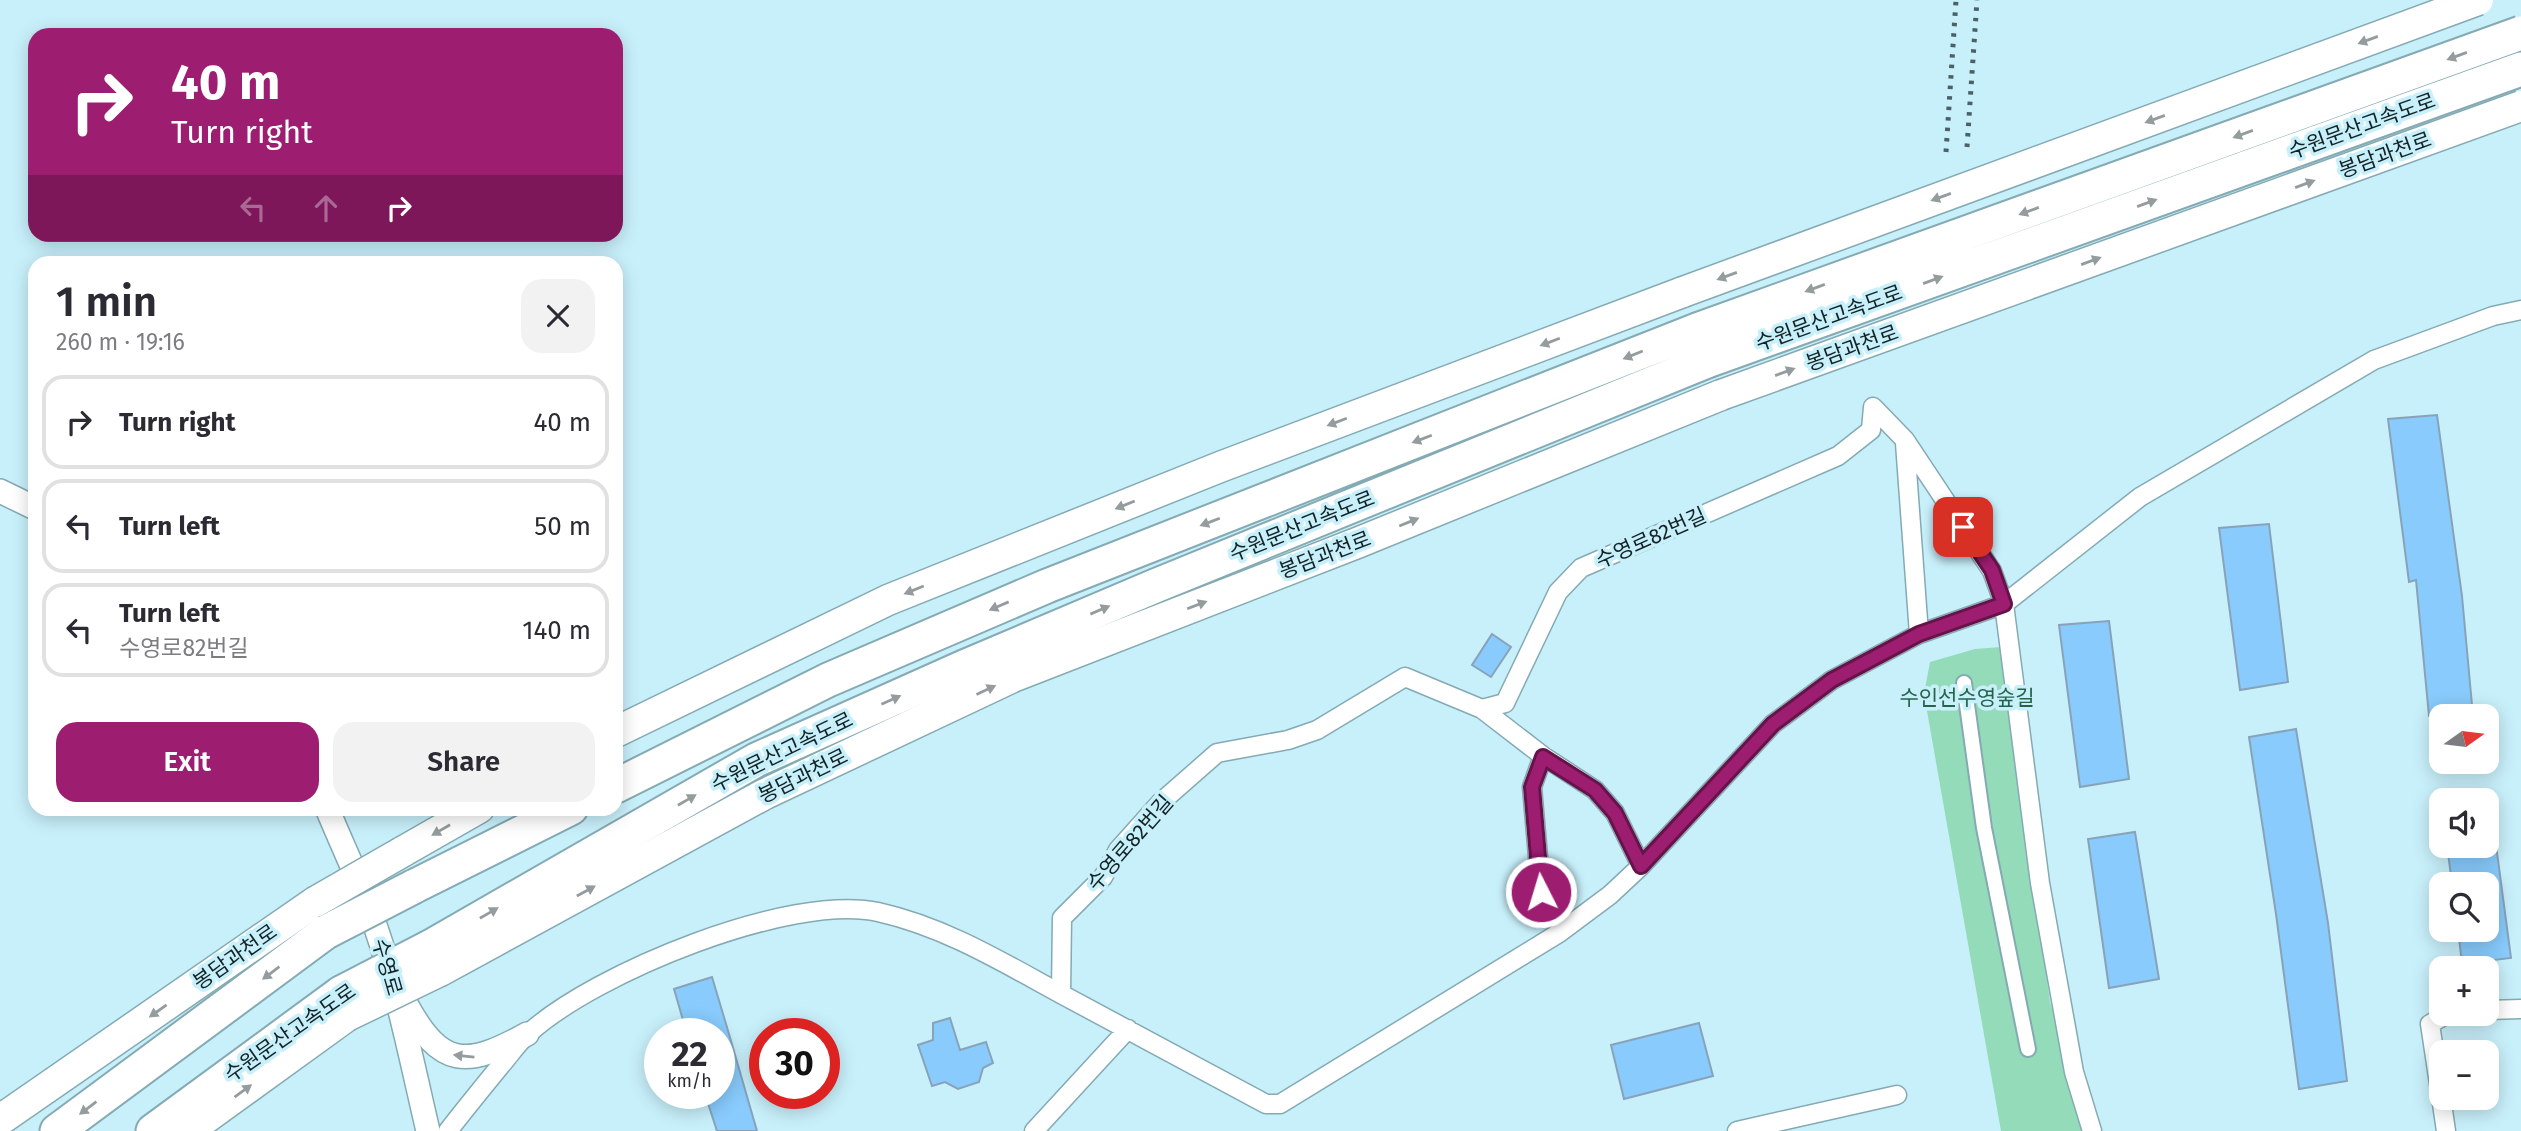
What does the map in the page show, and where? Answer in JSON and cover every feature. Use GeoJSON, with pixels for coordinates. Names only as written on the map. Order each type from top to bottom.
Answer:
{"type":"FeatureCollection","features":[{"type":"Feature","properties":{"kind":"highway"},"geometry":{"type":"LineString","coordinates":[[623,729],[888,600],[1220,467],[1683,292],[2478,0]]}},
{"type":"Feature","properties":{"kind":"highway","name":"수원문산고속도로"},"geometry":{"type":"LineString","coordinates":[[623,782],[828,680],[1047,586],[1697,330],[2521,33]]}},
{"type":"Feature","properties":{"kind":"highway","name":"수원문산고속도로"},"geometry":{"type":"LineString","coordinates":[[153,1131],[344,1004],[435,959],[756,760],[964,667],[1155,586],[1707,361],[2521,69]]}},
{"type":"Feature","properties":{"kind":"highway","name":"봉담과천로"},"geometry":{"type":"LineString","coordinates":[[435,959],[765,794],[1015,676],[1357,543],[1721,395],[2521,106]]}},
{"type":"Feature","properties":{"kind":"highway","name":"봉담과천로"},"geometry":{"type":"LineString","coordinates":[[0,1120],[320,917],[402,852],[465,816]]}},
{"type":"Feature","properties":{"kind":"highway"},"geometry":{"type":"LineString","coordinates":[[57,1131],[320,917],[413,887],[555,816]]}},
{"type":"Feature","properties":{"kind":"highway"},"geometry":{"type":"LineString","coordinates":[[188,1131],[344,1004]]}},
{"type":"Feature","properties":{"kind":"street"},"geometry":{"type":"LineString","coordinates":[[389,974],[429,1041],[444,1053],[477,1057],[496,1051],[527,1034],[560,1008],[617,975],[717,935],[779,918],[843,908],[876,912],[944,932],[1266,1104],[1276,1106],[1559,933],[1610,895],[1641,866],[1773,724],[1832,680],[1919,634],[2004,604],[2140,498],[2374,360],[2493,316],[2521,310]]}},
{"type":"Feature","properties":{"kind":"street","name":"수영로82번길"},"geometry":{"type":"LineString","coordinates":[[1061,994],[1062,918],[1103,877],[1118,850],[1160,803],[1217,753],[1288,740],[1317,730],[1405,677],[1482,709],[1505,704],[1558,592],[1581,568],[1839,456],[1871,430],[1873,407],[1905,440],[1992,570],[2004,604],[2040,883],[2074,1072],[2092,1131]]}},
{"type":"Feature","properties":{"kind":"street"},"geometry":{"type":"LineString","coordinates":[[1905,440],[1919,634]]}},
{"type":"Feature","properties":{"kind":"street"},"geometry":{"type":"LineString","coordinates":[[0,491],[28,505]]}},
{"type":"Feature","properties":{"kind":"street"},"geometry":{"type":"LineString","coordinates":[[1964,682],[1984,828],[2028,1049]]}},
{"type":"Feature","properties":{"kind":"street"},"geometry":{"type":"LineString","coordinates":[[1482,709],[1543,757],[1595,790],[1615,813],[1641,866]]}},
{"type":"Feature","properties":{"kind":"street"},"geometry":{"type":"LineString","coordinates":[[1541,892],[1532,787],[1543,757]]}},
{"type":"Feature","properties":{"kind":"street","name":"수영로"},"geometry":{"type":"LineString","coordinates":[[330,816],[367,902],[389,974],[428,1131]]}},
{"type":"Feature","properties":{"kind":"street"},"geometry":{"type":"LineString","coordinates":[[2499,1010],[2521,1010]]}},
{"type":"Feature","properties":{"kind":"street"},"geometry":{"type":"LineString","coordinates":[[1034,1131],[1128,1029]]}},
{"type":"Feature","properties":{"kind":"street"},"geometry":{"type":"LineString","coordinates":[[447,1131],[527,1034]]}},
{"type":"Feature","properties":{"kind":"street"},"geometry":{"type":"LineString","coordinates":[[1737,1131],[1897,1095]]}},
{"type":"Feature","properties":{"kind":"street"},"geometry":{"type":"LineString","coordinates":[[2443,1110],[2446,1131]]}},
{"type":"Feature","properties":{"kind":"green space","name":"수인선수영숲길"},"geometry":{"type":"Polygon","coordinates":[[[2001,647],[2050,1002],[2089,1131],[2001,1131],[1924,694],[1930,662],[1975,649],[2001,647]]]}},
{"type":"Feature","properties":{"kind":"building"},"geometry":{"type":"Polygon","coordinates":[[[2437,415],[2462,596],[2472,704],[2429,704],[2429,716],[2416,580],[2409,582],[2388,419],[2437,415]]]}},
{"type":"Feature","properties":{"kind":"building"},"geometry":{"type":"Polygon","coordinates":[[[2269,524],[2288,682],[2240,690],[2219,528],[2269,524]]]}},
{"type":"Feature","properties":{"kind":"building"},"geometry":{"type":"Polygon","coordinates":[[[2109,621],[2129,779],[2080,787],[2059,625],[2109,621]]]}},
{"type":"Feature","properties":{"kind":"building"},"geometry":{"type":"Polygon","coordinates":[[[1492,634],[1511,647],[1491,677],[1472,665],[1492,634]]]}},
{"type":"Feature","properties":{"kind":"building"},"geometry":{"type":"Polygon","coordinates":[[[2296,729],[2328,923],[2347,1081],[2299,1089],[2249,737],[2296,729]]]}},
{"type":"Feature","properties":{"kind":"building"},"geometry":{"type":"Polygon","coordinates":[[[2135,832],[2159,979],[2109,988],[2088,839],[2135,832]]]}},
{"type":"Feature","properties":{"kind":"building"},"geometry":{"type":"Polygon","coordinates":[[[2449,858],[2498,858],[2511,958],[2461,956],[2459,942],[2499,942],[2499,872],[2450,872],[2449,858]]]}},
{"type":"Feature","properties":{"kind":"building"},"geometry":{"type":"Polygon","coordinates":[[[712,977],[724,1018],[682,1018],[674,989],[712,977]]]}},
{"type":"Feature","properties":{"kind":"building"},"geometry":{"type":"Polygon","coordinates":[[[950,1018],[960,1050],[986,1042],[993,1063],[983,1068],[979,1082],[958,1089],[945,1082],[932,1086],[918,1045],[933,1040],[933,1023],[950,1018]]]}},
{"type":"Feature","properties":{"kind":"building"},"geometry":{"type":"Polygon","coordinates":[[[1699,1023],[1713,1076],[1624,1099],[1611,1045],[1699,1023]]]}},
{"type":"Feature","properties":{"kind":"building"},"geometry":{"type":"Polygon","coordinates":[[[735,1056],[757,1131],[717,1131],[710,1109],[735,1109],[735,1056]]]}},
{"type":"Feature","properties":{"kind":"railway"},"geometry":{"type":"LineString","coordinates":[[1946,152],[1956,0]]}},
{"type":"Feature","properties":{"kind":"railway"},"geometry":{"type":"LineString","coordinates":[[1967,147],[1977,0]]}},
{"type":"Feature","properties":{"kind":"route"},"geometry":{"type":"LineString","coordinates":[[1541,892],[1532,787],[1543,757],[1595,790],[1615,813],[1641,866],[1773,724],[1832,680],[1919,634],[2004,604],[1992,570],[1963,527]]}}]}
